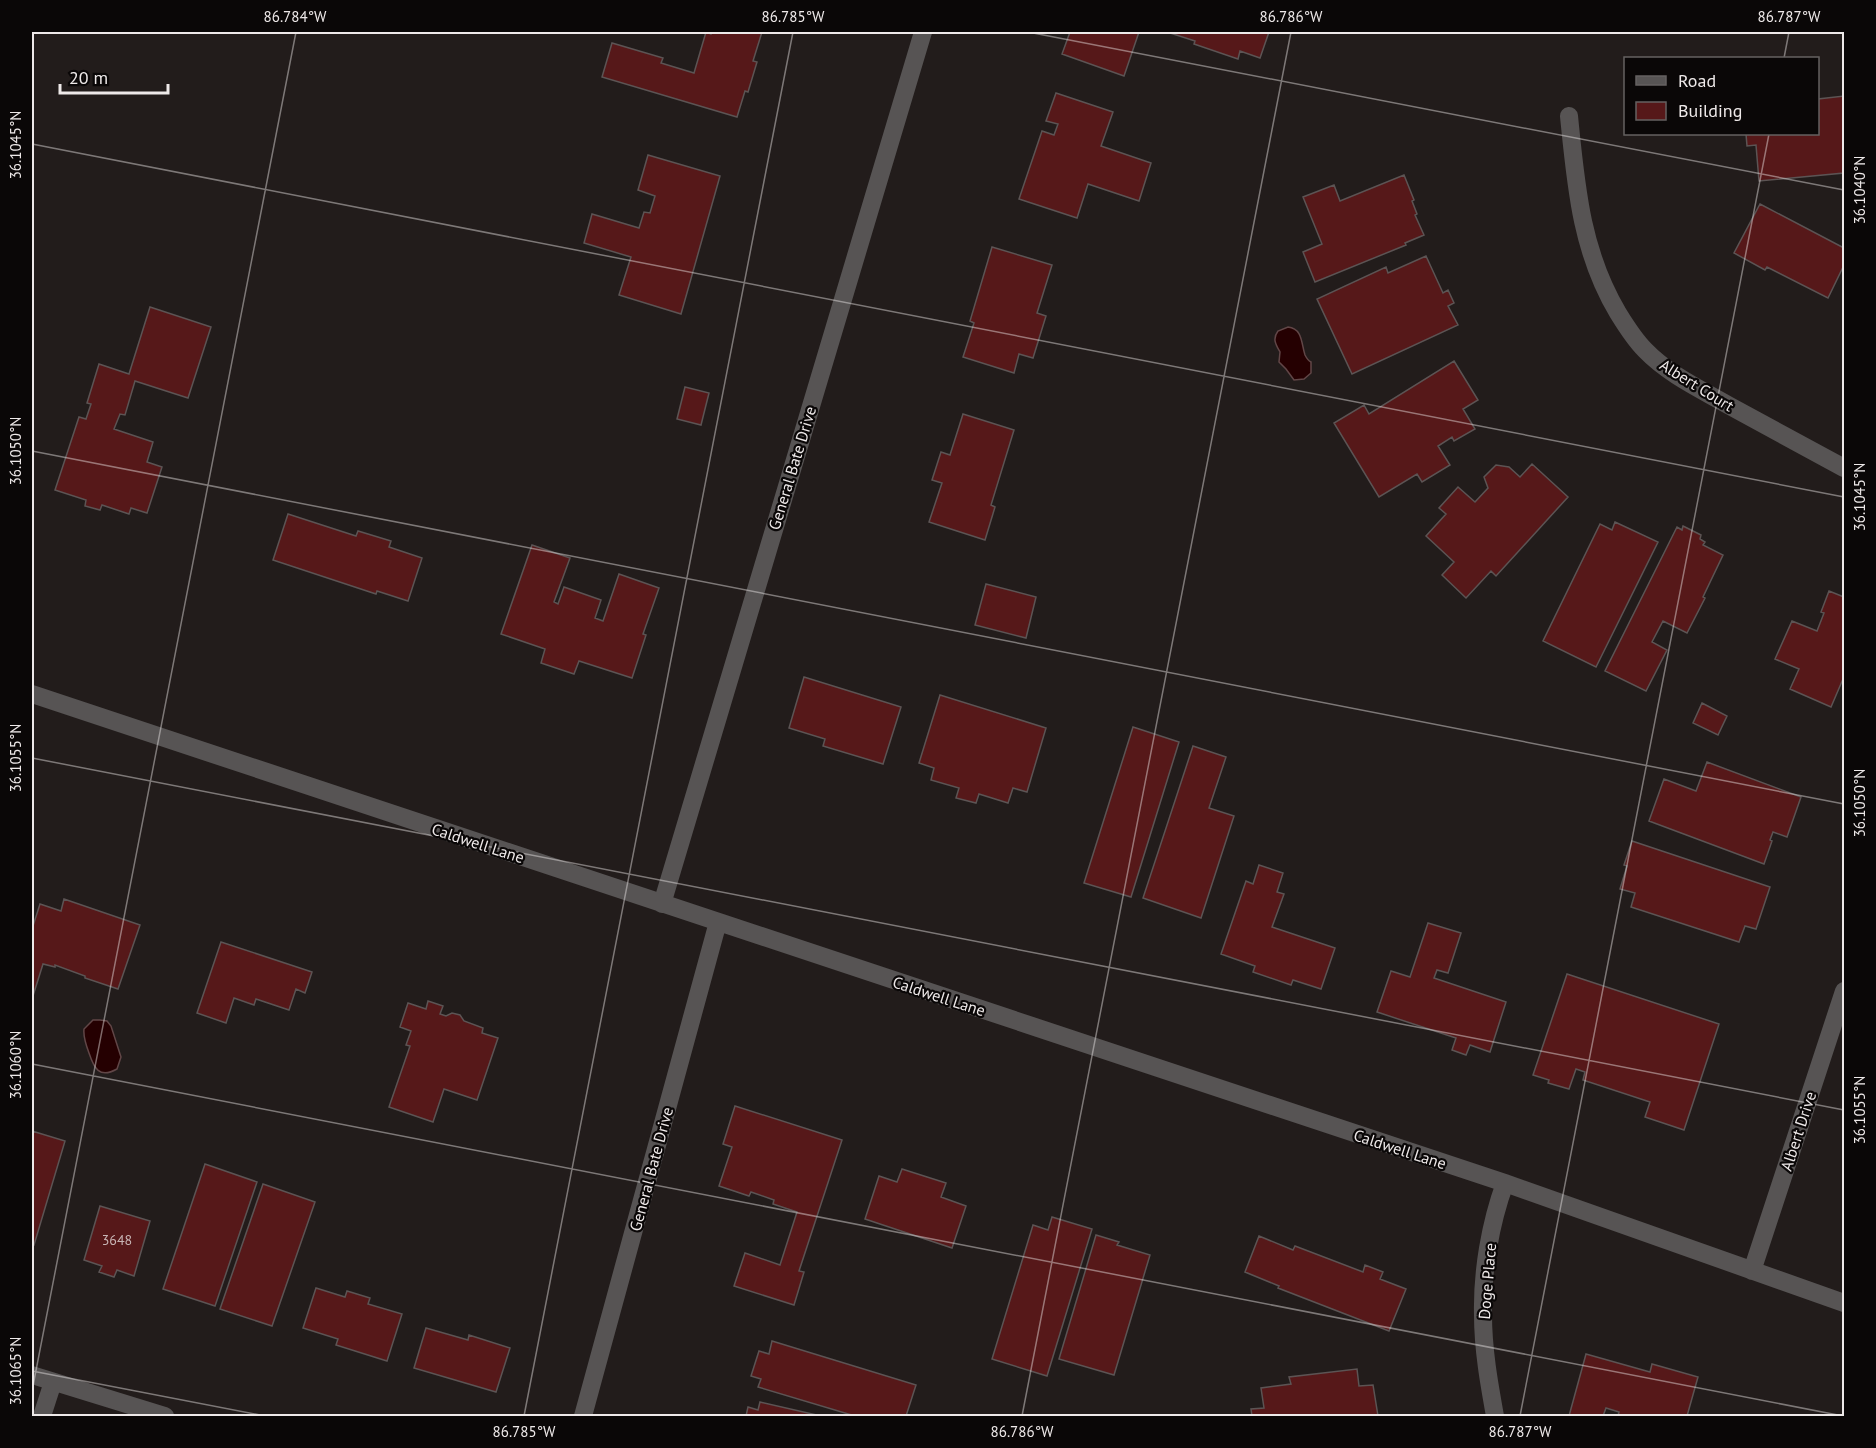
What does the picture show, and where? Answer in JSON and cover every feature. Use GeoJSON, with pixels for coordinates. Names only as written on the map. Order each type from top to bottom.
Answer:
{"type":"FeatureCollection","features":[{"type":"Feature","properties":{"kind":"street","name":"General Bate Drive"},"geometry":{"type":"LineString","coordinates":[[662,904],[923,32]]}},
{"type":"Feature","properties":{"kind":"street","name":"Albert Court"},"geometry":{"type":"LineString","coordinates":[[1569,116],[1576,185],[1584,231],[1606,294],[1628,330],[1664,367],[1694,386],[1845,468]]}},
{"type":"Feature","properties":{"kind":"street","name":"Caldwell Lane"},"geometry":{"type":"LineString","coordinates":[[32,694],[1505,1184],[1845,1303]]}},
{"type":"Feature","properties":{"kind":"street","name":"General Bate Drive"},"geometry":{"type":"LineString","coordinates":[[583,1416],[718,922]]}},
{"type":"Feature","properties":{"kind":"street","name":"Albert Drive"},"geometry":{"type":"LineString","coordinates":[[1752,1271],[1845,991]]}},
{"type":"Feature","properties":{"kind":"street","name":"Doge Place"},"geometry":{"type":"LineString","coordinates":[[1495,1416],[1483,1315],[1490,1243],[1495,1214],[1505,1184]]}},
{"type":"Feature","properties":{"kind":"street"},"geometry":{"type":"LineString","coordinates":[[32,1375],[165,1416]]}},
{"type":"Feature","properties":{"kind":"street"},"geometry":{"type":"LineString","coordinates":[[42,1416],[53,1382]]}},
{"type":"Feature","properties":{"kind":"shaded area"},"geometry":{"type":"Polygon","coordinates":[[[1288,327],[1293,328],[1299,334],[1305,355],[1311,362],[1311,373],[1304,379],[1294,380],[1279,362],[1280,352],[1275,337],[1278,331],[1288,327]]]}},
{"type":"Feature","properties":{"kind":"shaded area"},"geometry":{"type":"Polygon","coordinates":[[[93,1020],[107,1021],[111,1026],[121,1057],[117,1069],[111,1072],[102,1072],[95,1067],[87,1047],[84,1029],[93,1020]]]}},
{"type":"Feature","properties":{"kind":"building"},"geometry":{"type":"Polygon","coordinates":[[[706,32],[711,34],[712,32],[762,32],[753,61],[757,62],[737,117],[602,77],[612,43],[663,58],[661,63],[694,73],[706,32]]]}},
{"type":"Feature","properties":{"kind":"building"},"geometry":{"type":"Polygon","coordinates":[[[1070,32],[1139,32],[1124,76],[1062,54],[1070,32]]]}},
{"type":"Feature","properties":{"kind":"building"},"geometry":{"type":"Polygon","coordinates":[[[1167,32],[1269,32],[1260,58],[1240,51],[1238,59],[1167,32]]]}},
{"type":"Feature","properties":{"kind":"building"},"geometry":{"type":"Polygon","coordinates":[[[1056,93],[1113,112],[1101,146],[1151,163],[1139,201],[1088,184],[1077,218],[1019,199],[1042,131],[1054,135],[1058,124],[1046,121],[1056,93]]]}},
{"type":"Feature","properties":{"kind":"building"},"geometry":{"type":"Polygon","coordinates":[[[1844,96],[1844,173],[1759,181],[1756,145],[1747,146],[1746,135],[1819,135],[1819,99],[1844,96]]]}},
{"type":"Feature","properties":{"kind":"building"},"geometry":{"type":"Polygon","coordinates":[[[648,155],[720,176],[681,314],[619,295],[631,257],[584,243],[592,214],[639,228],[644,212],[650,213],[655,196],[638,190],[648,155]]]}},
{"type":"Feature","properties":{"kind":"building"},"geometry":{"type":"Polygon","coordinates":[[[1404,175],[1414,200],[1412,201],[1417,214],[1415,215],[1424,235],[1405,243],[1406,245],[1315,282],[1303,252],[1322,244],[1303,197],[1334,185],[1340,201],[1404,175]]]}},
{"type":"Feature","properties":{"kind":"building"},"geometry":{"type":"Polygon","coordinates":[[[1760,204],[1844,248],[1844,265],[1828,298],[1767,267],[1765,270],[1734,253],[1760,204]]]}},
{"type":"Feature","properties":{"kind":"building"},"geometry":{"type":"Polygon","coordinates":[[[992,247],[1052,265],[1037,313],[1046,316],[1033,358],[1019,354],[1014,373],[963,357],[974,323],[970,321],[992,247]]]}},
{"type":"Feature","properties":{"kind":"building"},"geometry":{"type":"Polygon","coordinates":[[[1426,256],[1443,293],[1448,290],[1454,303],[1448,306],[1458,325],[1352,374],[1317,299],[1386,267],[1388,273],[1426,256]]]}},
{"type":"Feature","properties":{"kind":"building"},"geometry":{"type":"Polygon","coordinates":[[[150,307],[211,327],[188,398],[135,381],[125,415],[120,414],[114,429],[153,442],[147,462],[162,467],[147,513],[131,508],[129,514],[102,505],[100,510],[85,506],[86,500],[55,490],[79,417],[86,419],[91,404],[87,403],[99,364],[129,374],[150,307]]]}},
{"type":"Feature","properties":{"kind":"building"},"geometry":{"type":"Polygon","coordinates":[[[1454,361],[1478,400],[1463,409],[1475,429],[1454,441],[1452,437],[1438,446],[1450,465],[1422,482],[1417,474],[1379,497],[1334,423],[1364,405],[1369,414],[1454,361]]]}},
{"type":"Feature","properties":{"kind":"building"},"geometry":{"type":"Polygon","coordinates":[[[685,387],[709,393],[701,425],[677,419],[685,387]]]}},
{"type":"Feature","properties":{"kind":"building"},"geometry":{"type":"Polygon","coordinates":[[[963,414],[1014,430],[991,505],[995,507],[985,540],[929,522],[942,483],[932,480],[941,452],[950,455],[963,414]]]}},
{"type":"Feature","properties":{"kind":"building"},"geometry":{"type":"Polygon","coordinates":[[[1532,464],[1568,497],[1496,576],[1491,571],[1466,598],[1442,575],[1454,562],[1426,536],[1446,514],[1439,508],[1458,487],[1475,502],[1488,488],[1484,477],[1496,465],[1509,467],[1520,477],[1532,464]]]}},
{"type":"Feature","properties":{"kind":"building"},"geometry":{"type":"Polygon","coordinates":[[[288,514],[356,536],[358,531],[391,541],[389,547],[422,558],[408,601],[377,591],[376,594],[273,560],[288,514]]]}},
{"type":"Feature","properties":{"kind":"building"},"geometry":{"type":"Polygon","coordinates":[[[1615,522],[1658,542],[1596,667],[1543,641],[1600,524],[1612,530],[1615,522]]]}},
{"type":"Feature","properties":{"kind":"building"},"geometry":{"type":"Polygon","coordinates":[[[1683,526],[1701,535],[1700,539],[1705,542],[1703,545],[1723,555],[1687,633],[1663,621],[1652,642],[1667,650],[1646,691],[1605,671],[1677,527],[1682,530],[1683,526]]]}},
{"type":"Feature","properties":{"kind":"building"},"geometry":{"type":"Polygon","coordinates":[[[532,545],[570,558],[554,602],[558,604],[564,587],[601,600],[595,618],[603,621],[619,574],[659,588],[643,634],[646,635],[632,678],[579,661],[574,674],[541,663],[545,649],[501,634],[532,545]]]}},
{"type":"Feature","properties":{"kind":"building"},"geometry":{"type":"Polygon","coordinates":[[[986,584],[1036,597],[1026,638],[975,625],[986,584]]]}},
{"type":"Feature","properties":{"kind":"building"},"geometry":{"type":"Polygon","coordinates":[[[1829,591],[1844,597],[1844,680],[1831,707],[1790,689],[1799,669],[1775,659],[1792,621],[1817,631],[1829,591]]]}},
{"type":"Feature","properties":{"kind":"building"},"geometry":{"type":"Polygon","coordinates":[[[804,677],[901,707],[883,764],[823,746],[825,739],[789,728],[804,677]]]}},
{"type":"Feature","properties":{"kind":"building"},"geometry":{"type":"Polygon","coordinates":[[[940,695],[1046,728],[1027,792],[1013,788],[1008,803],[979,794],[976,803],[956,798],[959,788],[931,780],[934,768],[919,763],[940,695]]]}},
{"type":"Feature","properties":{"kind":"building"},"geometry":{"type":"Polygon","coordinates":[[[1702,703],[1727,716],[1718,735],[1693,723],[1702,703]]]}},
{"type":"Feature","properties":{"kind":"building"},"geometry":{"type":"Polygon","coordinates":[[[1133,727],[1179,742],[1131,897],[1084,883],[1133,727]]]}},
{"type":"Feature","properties":{"kind":"building"},"geometry":{"type":"Polygon","coordinates":[[[1193,746],[1226,757],[1209,808],[1234,816],[1201,918],[1143,898],[1193,746]]]}},
{"type":"Feature","properties":{"kind":"building"},"geometry":{"type":"Polygon","coordinates":[[[1707,762],[1801,797],[1787,837],[1773,832],[1764,864],[1649,821],[1664,779],[1696,791],[1707,762]]]}},
{"type":"Feature","properties":{"kind":"building"},"geometry":{"type":"Polygon","coordinates":[[[1632,841],[1770,887],[1756,929],[1745,926],[1739,942],[1631,907],[1635,893],[1620,889],[1627,866],[1624,865],[1632,841]]]}},
{"type":"Feature","properties":{"kind":"building"},"geometry":{"type":"Polygon","coordinates":[[[1259,865],[1283,873],[1277,892],[1284,894],[1272,927],[1335,948],[1321,989],[1293,980],[1291,985],[1253,972],[1255,966],[1221,954],[1246,881],[1253,884],[1259,865]]]}},
{"type":"Feature","properties":{"kind":"building"},"geometry":{"type":"Polygon","coordinates":[[[64,899],[140,925],[118,989],[55,965],[55,967],[43,964],[32,999],[32,929],[40,904],[61,911],[64,899]]]}},
{"type":"Feature","properties":{"kind":"building"},"geometry":{"type":"Polygon","coordinates":[[[1428,923],[1461,933],[1448,973],[1437,970],[1434,978],[1506,1002],[1490,1052],[1470,1045],[1466,1055],[1452,1050],[1456,1038],[1377,1012],[1391,971],[1410,977],[1428,923]]]}},
{"type":"Feature","properties":{"kind":"building"},"geometry":{"type":"Polygon","coordinates":[[[221,942],[312,972],[305,993],[296,989],[289,1010],[256,999],[254,1005],[234,998],[226,1023],[197,1013],[221,942]]]}},
{"type":"Feature","properties":{"kind":"building"},"geometry":{"type":"Polygon","coordinates":[[[1567,974],[1719,1024],[1684,1130],[1645,1117],[1650,1102],[1583,1080],[1585,1072],[1576,1069],[1569,1089],[1548,1083],[1549,1080],[1533,1075],[1567,974]]]}},
{"type":"Feature","properties":{"kind":"building"},"geometry":{"type":"Polygon","coordinates":[[[428,1001],[443,1006],[440,1014],[460,1015],[464,1021],[483,1028],[482,1033],[498,1038],[477,1100],[444,1089],[433,1122],[389,1107],[410,1046],[406,1045],[411,1031],[400,1027],[408,1003],[426,1009],[428,1001]]]}},
{"type":"Feature","properties":{"kind":"building"},"geometry":{"type":"Polygon","coordinates":[[[735,1106],[842,1140],[799,1271],[804,1272],[794,1305],[734,1286],[745,1253],[780,1265],[797,1212],[773,1204],[774,1200],[751,1192],[749,1196],[719,1186],[732,1147],[723,1144],[735,1106]]]}},
{"type":"Feature","properties":{"kind":"building"},"geometry":{"type":"Polygon","coordinates":[[[32,1131],[65,1141],[34,1245],[32,1244],[32,1131]]]}},
{"type":"Feature","properties":{"kind":"building"},"geometry":{"type":"Polygon","coordinates":[[[205,1164],[257,1182],[215,1306],[163,1289],[205,1164]]]}},
{"type":"Feature","properties":{"kind":"building"},"geometry":{"type":"Polygon","coordinates":[[[902,1169],[946,1183],[941,1197],[966,1206],[952,1248],[865,1219],[879,1176],[897,1182],[902,1169]]]}},
{"type":"Feature","properties":{"kind":"building"},"geometry":{"type":"Polygon","coordinates":[[[263,1184],[315,1202],[272,1326],[220,1309],[263,1184]]]}},
{"type":"Feature","properties":{"kind":"building"},"geometry":{"type":"Polygon","coordinates":[[[100,1206],[150,1221],[134,1276],[117,1270],[114,1277],[99,1272],[102,1266],[84,1260],[100,1206]]]}},
{"type":"Feature","properties":{"kind":"building"},"geometry":{"type":"Polygon","coordinates":[[[1052,1217],[1092,1229],[1047,1376],[992,1359],[1033,1225],[1048,1230],[1052,1217]]]}},
{"type":"Feature","properties":{"kind":"building"},"geometry":{"type":"Polygon","coordinates":[[[1096,1235],[1119,1242],[1117,1245],[1150,1255],[1114,1375],[1059,1359],[1096,1235]]]}},
{"type":"Feature","properties":{"kind":"building"},"geometry":{"type":"Polygon","coordinates":[[[1259,1236],[1293,1250],[1295,1246],[1363,1272],[1365,1265],[1383,1272],[1380,1279],[1406,1289],[1389,1331],[1278,1288],[1279,1286],[1245,1272],[1259,1236]]]}},
{"type":"Feature","properties":{"kind":"building"},"geometry":{"type":"Polygon","coordinates":[[[316,1288],[345,1297],[347,1291],[370,1298],[368,1304],[402,1314],[387,1361],[336,1345],[338,1339],[303,1328],[316,1288]]]}},
{"type":"Feature","properties":{"kind":"building"},"geometry":{"type":"Polygon","coordinates":[[[426,1328],[468,1340],[469,1335],[510,1348],[496,1392],[414,1368],[426,1328]]]}},
{"type":"Feature","properties":{"kind":"building"},"geometry":{"type":"Polygon","coordinates":[[[772,1341],[916,1385],[906,1416],[855,1416],[758,1387],[761,1379],[751,1376],[759,1351],[769,1354],[772,1341]]]}},
{"type":"Feature","properties":{"kind":"building"},"geometry":{"type":"Polygon","coordinates":[[[1586,1354],[1650,1372],[1652,1364],[1698,1377],[1687,1416],[1618,1416],[1619,1412],[1606,1408],[1603,1416],[1569,1416],[1586,1354]]]}},
{"type":"Feature","properties":{"kind":"building"},"geometry":{"type":"Polygon","coordinates":[[[1357,1369],[1359,1386],[1373,1385],[1378,1416],[1252,1416],[1251,1409],[1264,1408],[1261,1388],[1291,1384],[1289,1377],[1357,1369]]]}},
{"type":"Feature","properties":{"kind":"building"},"geometry":{"type":"Polygon","coordinates":[[[760,1402],[821,1416],[746,1416],[748,1407],[758,1410],[760,1402]]]}}]}
